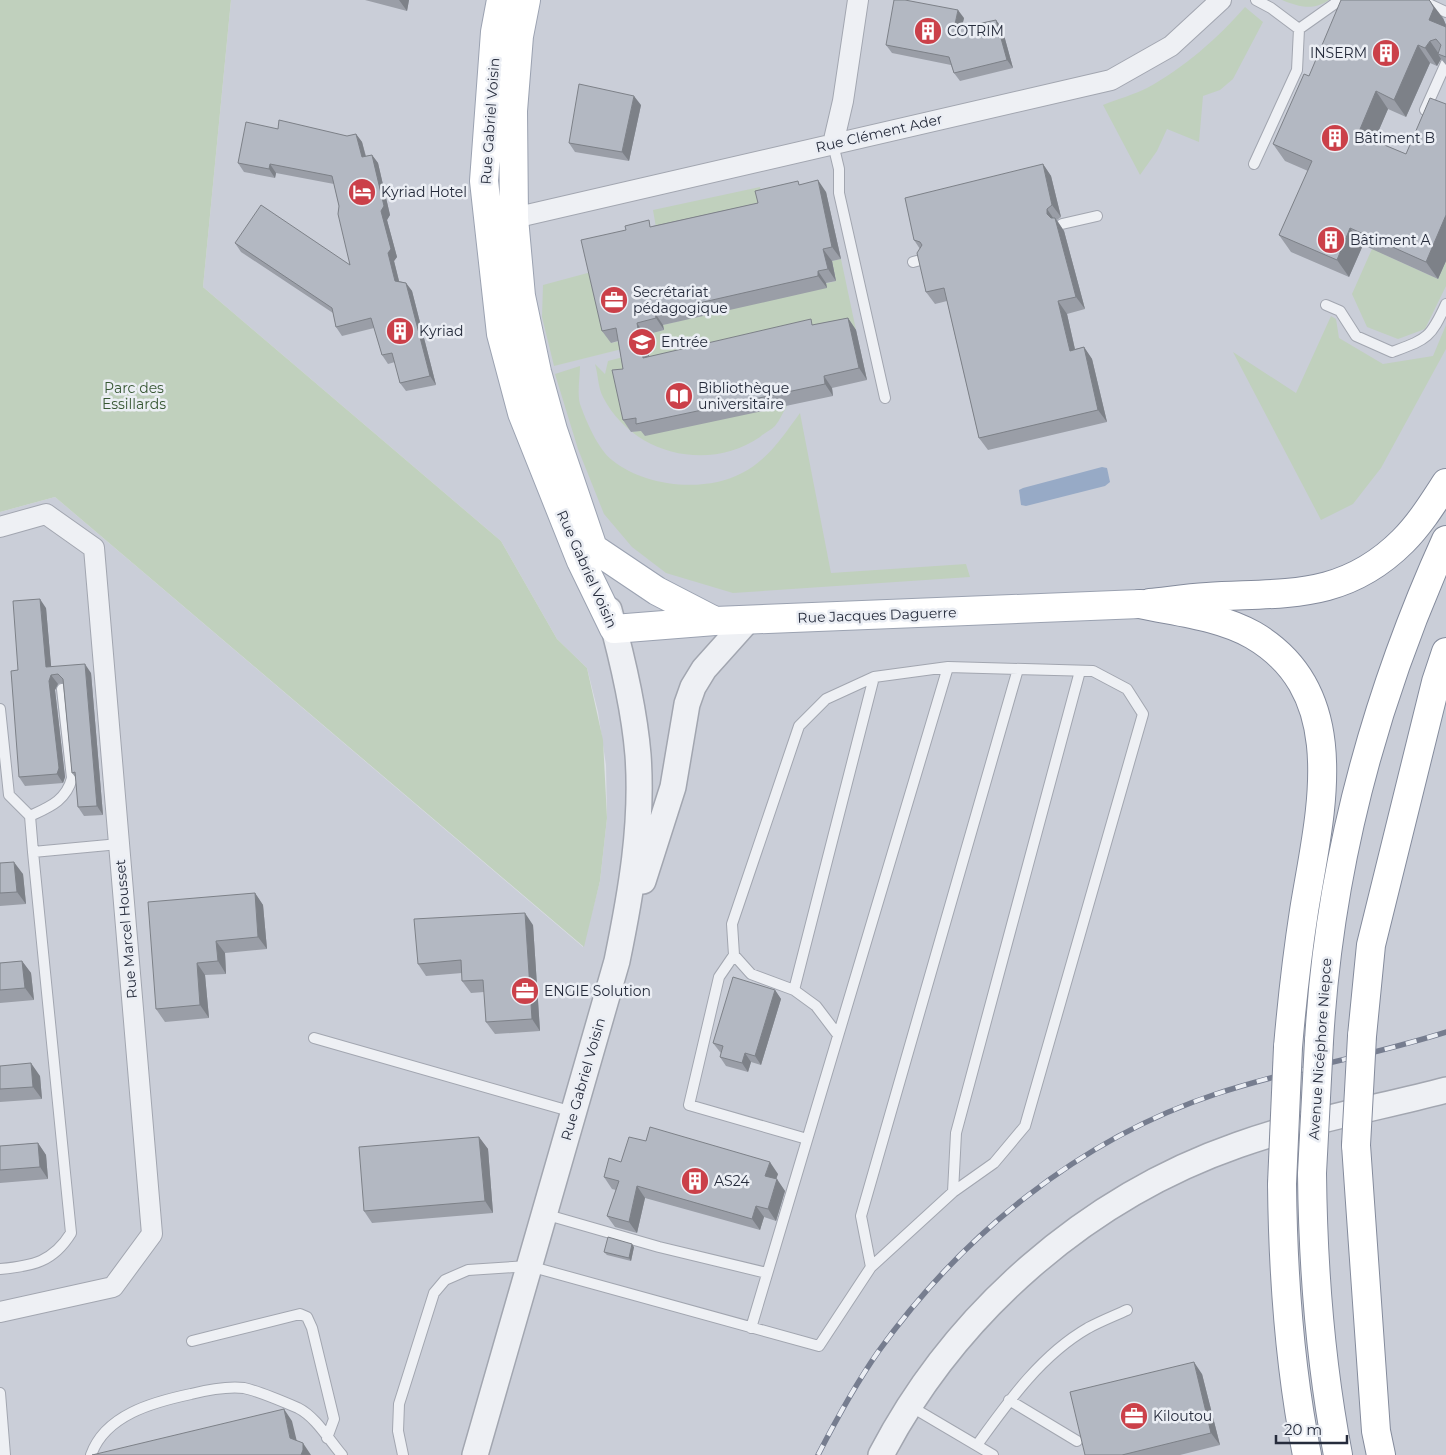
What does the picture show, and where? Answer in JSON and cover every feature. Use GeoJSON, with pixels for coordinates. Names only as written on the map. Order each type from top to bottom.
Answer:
{"type":"FeatureCollection","features":[{"type":"Feature","properties":{"kind":"main road"},"geometry":{"type":"LineString","coordinates":[[501,0],[507,34],[513,111],[501,217],[522,296],[537,372],[553,430],[594,548],[657,591],[715,621]]}},
{"type":"Feature","properties":{"kind":"main road"},"geometry":{"type":"LineString","coordinates":[[507,34],[526,0]]}},
{"type":"Feature","properties":{"kind":"main road","name":"Rue Gabriel Voisin"},"geometry":{"type":"LineString","coordinates":[[501,217],[501,334],[522,413],[581,560],[614,629]]}},
{"type":"Feature","properties":{"kind":"main road"},"geometry":{"type":"LineString","coordinates":[[1140,604],[1207,597],[1298,593],[1338,584],[1366,571],[1404,540],[1446,483]]}},
{"type":"Feature","properties":{"kind":"main road","name":"Avenue Nicéphore Niepce"},"geometry":{"type":"LineString","coordinates":[[1338,1455],[1325,1382],[1313,1248],[1312,1173],[1326,952],[1343,852],[1356,791],[1375,725],[1398,655],[1446,540]]}},
{"type":"Feature","properties":{"kind":"main road"},"geometry":{"type":"LineString","coordinates":[[1140,604],[1230,625],[1253,635],[1270,646],[1294,669],[1303,682],[1315,711],[1322,757],[1320,806],[1297,956],[1288,1047],[1282,1184],[1284,1277],[1291,1354],[1307,1455]]}},
{"type":"Feature","properties":{"kind":"main road","name":"Rue Jacques Daguerre"},"geometry":{"type":"LineString","coordinates":[[614,629],[715,621],[1140,604]]}},
{"type":"Feature","properties":{"kind":"main road"},"geometry":{"type":"LineString","coordinates":[[1381,1455],[1376,1431],[1356,1145],[1362,1036],[1371,945],[1446,652]]}},
{"type":"Feature","properties":{"kind":"street"},"geometry":{"type":"LineString","coordinates":[[833,144],[843,101],[858,0]]}},
{"type":"Feature","properties":{"kind":"street","name":"Rue Clément Ader"},"geometry":{"type":"LineString","coordinates":[[501,217],[833,144],[1110,80],[1171,46],[1221,0]]}},
{"type":"Feature","properties":{"kind":"street","name":"Rue Marcel Housset"},"geometry":{"type":"LineString","coordinates":[[0,527],[46,514],[94,548],[152,1234],[113,1286],[0,1312]]}},
{"type":"Feature","properties":{"kind":"street"},"geometry":{"type":"LineString","coordinates":[[594,548],[614,629]]}},
{"type":"Feature","properties":{"kind":"street"},"geometry":{"type":"LineString","coordinates":[[617,962],[673,787],[687,704],[693,687],[704,669],[747,621]]}},
{"type":"Feature","properties":{"kind":"street","name":"Rue Gabriel Voisin"},"geometry":{"type":"LineString","coordinates":[[475,1455],[617,962],[635,861],[638,754],[630,700],[614,629]]}},
{"type":"Feature","properties":{"kind":"street"},"geometry":{"type":"LineString","coordinates":[[881,1455],[909,1405],[960,1338],[1012,1282],[1062,1241],[1118,1203],[1178,1171],[1237,1145],[1446,1090]]}},
{"type":"Feature","properties":{"kind":"lane"},"geometry":{"type":"LineString","coordinates":[[1256,0],[1271,8],[1300,29]]}},
{"type":"Feature","properties":{"kind":"lane"},"geometry":{"type":"LineString","coordinates":[[1254,164],[1297,70],[1300,29],[1340,0]]}},
{"type":"Feature","properties":{"kind":"lane"},"geometry":{"type":"LineString","coordinates":[[1420,0],[1446,12]]}},
{"type":"Feature","properties":{"kind":"lane"},"geometry":{"type":"LineString","coordinates":[[1423,115],[1443,76],[1446,63]]}},
{"type":"Feature","properties":{"kind":"lane"},"geometry":{"type":"LineString","coordinates":[[833,144],[839,170],[839,193],[885,398]]}},
{"type":"Feature","properties":{"kind":"lane"},"geometry":{"type":"LineString","coordinates":[[1062,224],[1097,216]]}},
{"type":"Feature","properties":{"kind":"lane"},"geometry":{"type":"LineString","coordinates":[[913,262],[924,259]]}},
{"type":"Feature","properties":{"kind":"lane"},"geometry":{"type":"LineString","coordinates":[[1326,306],[1340,310],[1356,336],[1392,352],[1424,340],[1438,321],[1446,304]]}},
{"type":"Feature","properties":{"kind":"lane"},"geometry":{"type":"LineString","coordinates":[[751,1328],[948,667]]}},
{"type":"Feature","properties":{"kind":"lane"},"geometry":{"type":"LineString","coordinates":[[403,1455],[398,1431],[399,1404],[434,1293],[445,1280],[468,1270],[529,1266],[819,1346],[871,1267],[953,1192],[994,1163],[1025,1126],[1143,714],[1127,689],[1093,671],[948,667],[874,677],[826,699],[799,726],[732,924],[734,955],[720,977],[689,1105],[807,1139]]}},
{"type":"Feature","properties":{"kind":"lane"},"geometry":{"type":"LineString","coordinates":[[871,1267],[861,1216],[1018,669]]}},
{"type":"Feature","properties":{"kind":"lane"},"geometry":{"type":"LineString","coordinates":[[953,1192],[956,1133],[1080,671]]}},
{"type":"Feature","properties":{"kind":"lane"},"geometry":{"type":"LineString","coordinates":[[794,990],[874,677]]}},
{"type":"Feature","properties":{"kind":"lane"},"geometry":{"type":"LineString","coordinates":[[30,816],[58,802],[69,789],[72,778],[62,689]]}},
{"type":"Feature","properties":{"kind":"lane"},"geometry":{"type":"LineString","coordinates":[[0,709],[9,795],[30,816],[32,852],[71,1233],[62,1248],[48,1258],[29,1266],[0,1269]]}},
{"type":"Feature","properties":{"kind":"lane"},"geometry":{"type":"LineString","coordinates":[[32,852],[119,844]]}},
{"type":"Feature","properties":{"kind":"lane"},"geometry":{"type":"LineString","coordinates":[[734,955],[751,974],[794,990],[816,1006],[838,1035]]}},
{"type":"Feature","properties":{"kind":"lane"},"geometry":{"type":"LineString","coordinates":[[314,1038],[574,1112]]}},
{"type":"Feature","properties":{"kind":"lane"},"geometry":{"type":"LineString","coordinates":[[544,1214],[659,1247],[767,1273]]}},
{"type":"Feature","properties":{"kind":"lane"},"geometry":{"type":"LineString","coordinates":[[977,1446],[1009,1400],[1055,1352],[1088,1328],[1127,1310]]}},
{"type":"Feature","properties":{"kind":"lane"},"geometry":{"type":"LineString","coordinates":[[192,1341],[300,1314],[307,1317],[312,1328],[334,1419],[327,1438]]}},
{"type":"Feature","properties":{"kind":"lane"},"geometry":{"type":"LineString","coordinates":[[91,1455],[109,1427],[157,1401],[213,1389],[244,1388],[299,1409],[316,1423],[342,1455]]}},
{"type":"Feature","properties":{"kind":"lane"},"geometry":{"type":"LineString","coordinates":[[0,1393],[5,1455]]}},
{"type":"Feature","properties":{"kind":"lane"},"geometry":{"type":"LineString","coordinates":[[1009,1400],[1077,1441]]}},
{"type":"Feature","properties":{"kind":"lane"},"geometry":{"type":"LineString","coordinates":[[909,1405],[993,1455]]}},
{"type":"Feature","properties":{"kind":"shaded area"},"geometry":{"type":"Polygon","coordinates":[[[231,0],[1446,0],[1446,1455],[0,1455],[0,512],[55,497],[583,947],[600,881],[607,818],[606,765],[598,712],[587,668],[557,639],[501,541],[203,287],[231,0]]]}},
{"type":"Feature","properties":{"kind":"green space","name":"Parc des Essillards"},"geometry":{"type":"Polygon","coordinates":[[[0,0],[231,0],[203,287],[501,541],[557,639],[587,668],[603,740],[607,818],[600,881],[584,947],[55,497],[0,512],[0,0]]]}},
{"type":"Feature","properties":{"kind":"green space"},"geometry":{"type":"Polygon","coordinates":[[[1282,0],[1329,0],[1317,6],[1306,7],[1282,0]]]}},
{"type":"Feature","properties":{"kind":"green space"},"geometry":{"type":"Polygon","coordinates":[[[1245,7],[1263,22],[1233,79],[1220,90],[1203,96],[1199,142],[1167,129],[1157,151],[1140,175],[1103,105],[1131,95],[1161,80],[1212,41],[1245,7]]]}},
{"type":"Feature","properties":{"kind":"green space"},"geometry":{"type":"Polygon","coordinates":[[[760,187],[766,215],[658,239],[653,210],[760,187]]]}},
{"type":"Feature","properties":{"kind":"green space"},"geometry":{"type":"Polygon","coordinates":[[[1383,224],[1383,254],[1438,279],[1446,261],[1446,286],[1425,329],[1398,339],[1367,327],[1352,294],[1383,224]]]}},
{"type":"Feature","properties":{"kind":"green space"},"geometry":{"type":"Polygon","coordinates":[[[841,259],[856,330],[652,370],[645,335],[664,330],[663,325],[836,281],[832,261],[841,259]]]}},
{"type":"Feature","properties":{"kind":"green space"},"geometry":{"type":"Polygon","coordinates":[[[595,271],[611,343],[624,340],[626,348],[554,366],[542,317],[543,285],[595,271]]]}},
{"type":"Feature","properties":{"kind":"green space"},"geometry":{"type":"Polygon","coordinates":[[[1331,316],[1336,319],[1339,338],[1383,364],[1433,356],[1446,325],[1446,349],[1381,468],[1353,504],[1321,520],[1233,352],[1296,393],[1331,316]]]}},
{"type":"Feature","properties":{"kind":"green space"},"geometry":{"type":"Polygon","coordinates":[[[627,356],[632,432],[616,417],[603,397],[595,364],[605,374],[608,361],[627,356]]]}},
{"type":"Feature","properties":{"kind":"green space"},"geometry":{"type":"Polygon","coordinates":[[[580,366],[579,400],[593,434],[607,455],[626,469],[641,476],[676,484],[693,485],[727,479],[742,473],[760,461],[774,447],[800,413],[831,573],[966,564],[970,577],[733,593],[666,573],[632,547],[604,514],[578,449],[555,374],[580,366]]]}},
{"type":"Feature","properties":{"kind":"green space"},"geometry":{"type":"Polygon","coordinates":[[[787,406],[775,426],[760,437],[740,448],[718,454],[695,455],[673,452],[652,444],[632,432],[787,406]]]}},
{"type":"Feature","properties":{"kind":"water"},"geometry":{"type":"Polygon","coordinates":[[[1102,467],[1107,468],[1110,482],[1105,486],[1026,506],[1021,505],[1019,490],[1023,488],[1102,467]]]}},
{"type":"Feature","properties":{"kind":"building"},"geometry":{"type":"Polygon","coordinates":[[[894,0],[905,0],[958,10],[954,29],[996,20],[1007,60],[954,73],[949,57],[886,45],[894,0]]]}},
{"type":"Feature","properties":{"kind":"building"},"geometry":{"type":"Polygon","coordinates":[[[1341,0],[1429,0],[1434,8],[1429,20],[1446,27],[1446,57],[1438,54],[1441,45],[1436,39],[1430,41],[1425,48],[1418,45],[1394,100],[1376,91],[1358,134],[1406,154],[1430,98],[1446,104],[1446,215],[1426,262],[1350,228],[1337,260],[1279,235],[1312,161],[1273,144],[1304,74],[1309,76],[1341,0]]]}},
{"type":"Feature","properties":{"kind":"building"},"geometry":{"type":"Polygon","coordinates":[[[579,84],[634,96],[622,152],[569,143],[579,84]]]}},
{"type":"Feature","properties":{"kind":"building"},"geometry":{"type":"Polygon","coordinates":[[[279,120],[347,136],[356,134],[362,157],[372,155],[384,206],[381,211],[391,249],[388,253],[395,281],[406,283],[430,376],[400,383],[392,353],[382,355],[371,318],[336,327],[332,308],[235,243],[261,205],[350,265],[338,214],[339,206],[332,176],[270,164],[269,169],[238,163],[246,122],[278,129],[279,120]]]}},
{"type":"Feature","properties":{"kind":"building"},"geometry":{"type":"Polygon","coordinates":[[[1043,164],[1052,205],[1047,209],[1047,214],[1051,218],[1055,218],[1076,297],[1058,301],[1070,351],[1084,347],[1098,410],[979,438],[944,288],[926,292],[917,253],[922,245],[914,240],[905,198],[1043,164]]]}},
{"type":"Feature","properties":{"kind":"building"},"geometry":{"type":"Polygon","coordinates":[[[818,180],[832,247],[823,249],[828,269],[818,271],[818,276],[655,313],[656,318],[637,323],[643,358],[811,319],[812,325],[848,318],[859,368],[824,376],[825,384],[636,424],[636,418],[623,420],[612,370],[623,369],[616,328],[602,331],[581,240],[626,230],[625,226],[649,220],[650,227],[758,203],[755,191],[798,181],[799,185],[818,180]]]}},
{"type":"Feature","properties":{"kind":"building"},"geometry":{"type":"Polygon","coordinates":[[[40,599],[46,667],[85,664],[97,806],[78,807],[75,772],[72,773],[63,679],[58,674],[51,675],[49,681],[59,768],[57,774],[19,777],[11,671],[18,670],[13,601],[40,599]]]}},
{"type":"Feature","properties":{"kind":"building"},"geometry":{"type":"Polygon","coordinates":[[[14,862],[17,892],[0,893],[0,863],[14,862]]]}},
{"type":"Feature","properties":{"kind":"building"},"geometry":{"type":"Polygon","coordinates":[[[255,893],[258,937],[216,941],[218,961],[197,963],[200,1005],[156,1009],[148,902],[255,893]]]}},
{"type":"Feature","properties":{"kind":"building"},"geometry":{"type":"Polygon","coordinates":[[[525,913],[532,1019],[486,1022],[483,980],[462,981],[461,960],[418,964],[414,919],[525,913]]]}},
{"type":"Feature","properties":{"kind":"building"},"geometry":{"type":"Polygon","coordinates":[[[22,961],[25,988],[0,990],[0,963],[22,961]]]}},
{"type":"Feature","properties":{"kind":"building"},"geometry":{"type":"Polygon","coordinates":[[[733,977],[775,990],[755,1056],[745,1053],[742,1063],[720,1057],[723,1046],[713,1043],[733,977]]]}},
{"type":"Feature","properties":{"kind":"building"},"geometry":{"type":"Polygon","coordinates":[[[31,1063],[33,1087],[0,1089],[0,1066],[31,1063]]]}},
{"type":"Feature","properties":{"kind":"building","name":"AS24"},"geometry":{"type":"Polygon","coordinates":[[[650,1127],[770,1162],[765,1176],[777,1179],[768,1209],[756,1206],[752,1219],[637,1186],[629,1222],[607,1216],[619,1181],[604,1177],[609,1158],[621,1162],[629,1137],[646,1141],[650,1127]]]}},
{"type":"Feature","properties":{"kind":"building"},"geometry":{"type":"Polygon","coordinates":[[[479,1137],[485,1201],[364,1211],[359,1147],[479,1137]]]}},
{"type":"Feature","properties":{"kind":"building"},"geometry":{"type":"Polygon","coordinates":[[[38,1143],[40,1167],[0,1170],[0,1146],[38,1143]]]}},
{"type":"Feature","properties":{"kind":"building"},"geometry":{"type":"Polygon","coordinates":[[[608,1237],[632,1244],[629,1258],[604,1252],[608,1237]]]}},
{"type":"Feature","properties":{"kind":"building"},"geometry":{"type":"Polygon","coordinates":[[[1194,1362],[1211,1433],[1122,1455],[1085,1455],[1070,1392],[1194,1362]]]}},
{"type":"Feature","properties":{"kind":"building"},"geometry":{"type":"Polygon","coordinates":[[[284,1409],[290,1438],[303,1443],[301,1455],[92,1455],[284,1409]]]}},
{"type":"Feature","properties":{"kind":"railway"},"geometry":{"type":"LineString","coordinates":[[818,1455],[861,1377],[911,1309],[985,1231],[1027,1196],[1071,1165],[1117,1137],[1166,1113],[1216,1094],[1273,1077],[1446,1032]]}},
{"type":"Feature","properties":{"kind":"place","name":"COTRIM"},"geometry":{"type":"Point","coordinates":[928,31]}},
{"type":"Feature","properties":{"kind":"place","name":"INSERM"},"geometry":{"type":"Point","coordinates":[1386,53]}},
{"type":"Feature","properties":{"kind":"place","name":"Bâtiment B"},"geometry":{"type":"Point","coordinates":[1335,138]}},
{"type":"Feature","properties":{"kind":"place","name":"Kyriad Hotel"},"geometry":{"type":"Point","coordinates":[362,192]}},
{"type":"Feature","properties":{"kind":"place","name":"Bâtiment A"},"geometry":{"type":"Point","coordinates":[1331,240]}},
{"type":"Feature","properties":{"kind":"place","name":"Secrétariat pédagogique"},"geometry":{"type":"Point","coordinates":[614,300]}},
{"type":"Feature","properties":{"kind":"place","name":"Kyriad"},"geometry":{"type":"Point","coordinates":[400,331]}},
{"type":"Feature","properties":{"kind":"place","name":"Entrée"},"geometry":{"type":"Point","coordinates":[642,342]}},
{"type":"Feature","properties":{"kind":"place","name":"Bibliothèque universitaire"},"geometry":{"type":"Point","coordinates":[679,396]}},
{"type":"Feature","properties":{"kind":"place","name":"ENGIE Solution"},"geometry":{"type":"Point","coordinates":[525,991]}},
{"type":"Feature","properties":{"kind":"place","name":"AS24"},"geometry":{"type":"Point","coordinates":[695,1181]}},
{"type":"Feature","properties":{"kind":"place","name":"Kiloutou"},"geometry":{"type":"Point","coordinates":[1134,1416]}}]}
